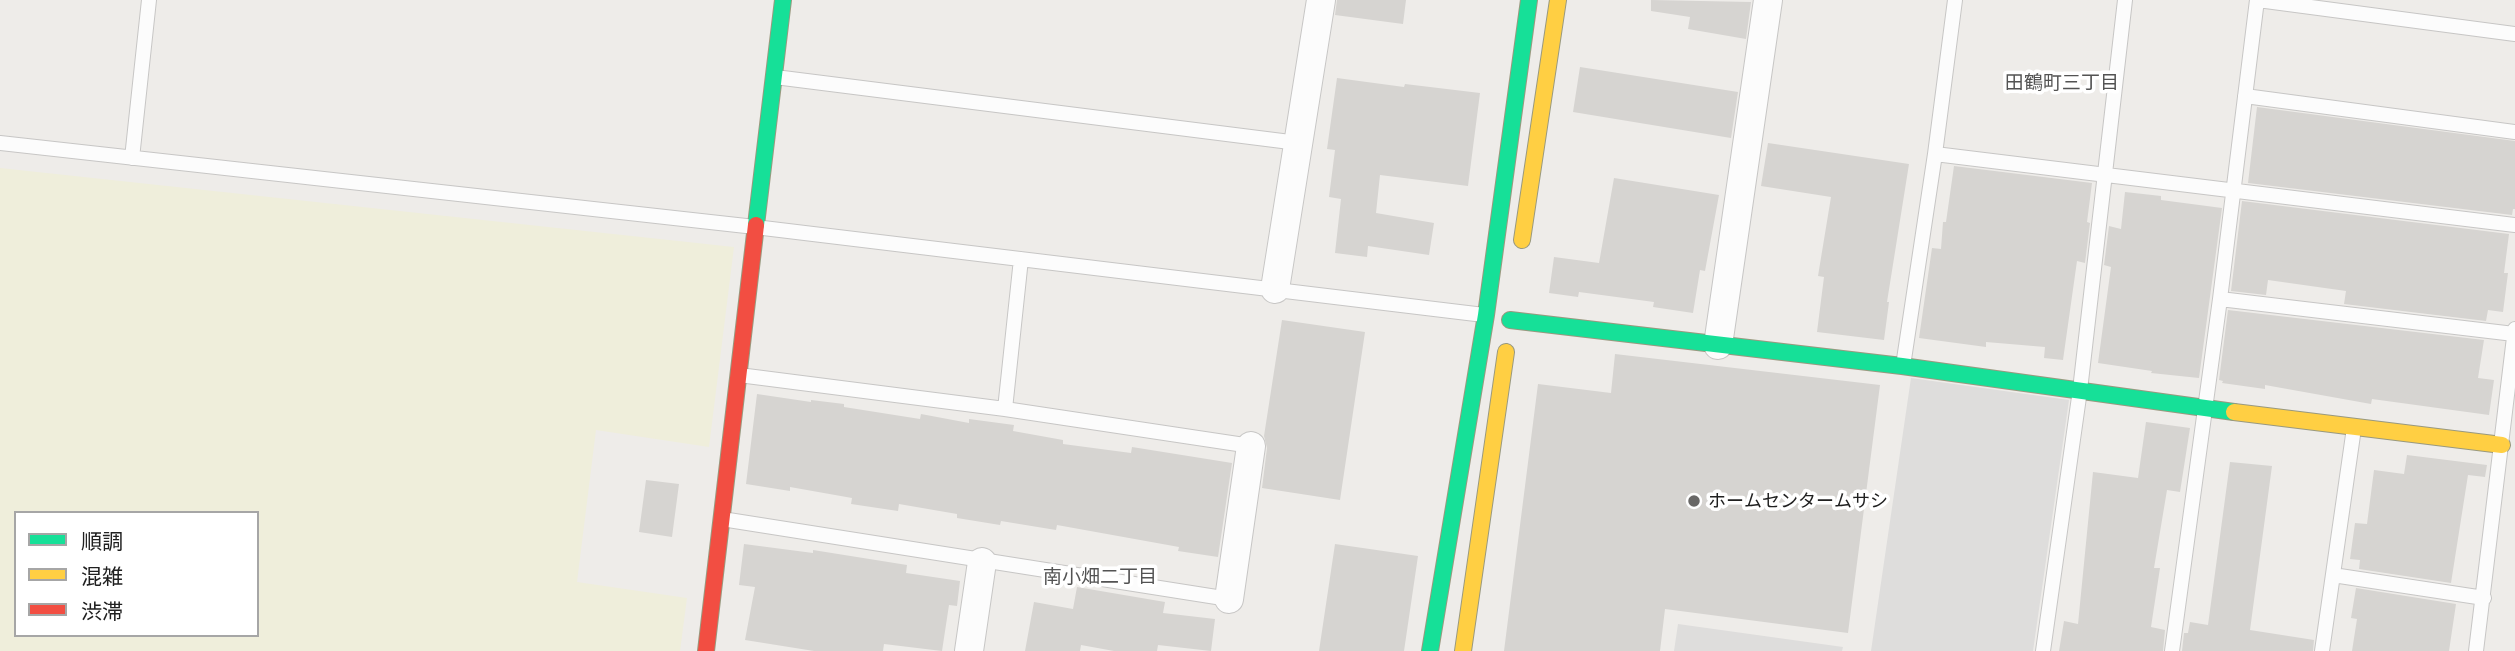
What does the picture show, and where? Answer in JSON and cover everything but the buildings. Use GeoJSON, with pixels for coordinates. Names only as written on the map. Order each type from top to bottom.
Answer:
{"type":"FeatureCollection","features":[{"type":"Feature","properties":{"kind":"street"},"geometry":{"type":"LineString","coordinates":[[706,651],[783,0]]}},
{"type":"Feature","properties":{"kind":"street"},"geometry":{"type":"LineString","coordinates":[[1275,289],[1321,0]]}},
{"type":"Feature","properties":{"kind":"street"},"geometry":{"type":"LineString","coordinates":[[1430,651],[1486,315],[1529,0]]}},
{"type":"Feature","properties":{"kind":"street"},"geometry":{"type":"LineString","coordinates":[[1520,254],[1558,0]]}},
{"type":"Feature","properties":{"kind":"street"},"geometry":{"type":"LineString","coordinates":[[1718,345],[1768,0]]}},
{"type":"Feature","properties":{"kind":"street"},"geometry":{"type":"LineString","coordinates":[[1463,651],[1511,314],[1718,345],[1902,366],[2204,408],[2502,445]]}},
{"type":"Feature","properties":{"kind":"street"},"geometry":{"type":"LineString","coordinates":[[1229,599],[1251,446]]}},
{"type":"Feature","properties":{"kind":"street"},"geometry":{"type":"LineString","coordinates":[[969,651],[982,562]]}},
{"type":"Feature","properties":{"kind":"lane"},"geometry":{"type":"LineString","coordinates":[[132,158],[149,0]]}},
{"type":"Feature","properties":{"kind":"lane"},"geometry":{"type":"LineString","coordinates":[[1902,366],[1935,154],[1955,0]]}},
{"type":"Feature","properties":{"kind":"lane"},"geometry":{"type":"LineString","coordinates":[[2043,651],[2080,390],[2125,0]]}},
{"type":"Feature","properties":{"kind":"lane"},"geometry":{"type":"LineString","coordinates":[[2172,651],[2258,0],[2515,34]]}},
{"type":"Feature","properties":{"kind":"lane"},"geometry":{"type":"LineString","coordinates":[[2382,15],[2383,0]]}},
{"type":"Feature","properties":{"kind":"lane"},"geometry":{"type":"LineString","coordinates":[[775,77],[1298,143]]}},
{"type":"Feature","properties":{"kind":"lane"},"geometry":{"type":"LineString","coordinates":[[2245,96],[2515,132]]}},
{"type":"Feature","properties":{"kind":"lane"},"geometry":{"type":"LineString","coordinates":[[0,143],[755,227],[1486,315]]}},
{"type":"Feature","properties":{"kind":"lane"},"geometry":{"type":"LineString","coordinates":[[1935,154],[2515,226]]}},
{"type":"Feature","properties":{"kind":"lane"},"geometry":{"type":"LineString","coordinates":[[1004,410],[1021,259]]}},
{"type":"Feature","properties":{"kind":"lane"},"geometry":{"type":"LineString","coordinates":[[2220,299],[2514,334]]}},
{"type":"Feature","properties":{"kind":"lane"},"geometry":{"type":"LineString","coordinates":[[2476,651],[2515,329]]}},
{"type":"Feature","properties":{"kind":"lane"},"geometry":{"type":"LineString","coordinates":[[738,375],[1251,446]]}},
{"type":"Feature","properties":{"kind":"lane"},"geometry":{"type":"LineString","coordinates":[[2322,651],[2354,426]]}},
{"type":"Feature","properties":{"kind":"lane"},"geometry":{"type":"LineString","coordinates":[[720,519],[1229,599]]}},
{"type":"Feature","properties":{"kind":"lane"},"geometry":{"type":"LineString","coordinates":[[2333,575],[2484,598]]}},
{"type":"Feature","properties":{"kind":"green space"},"geometry":{"type":"Polygon","coordinates":[[[0,168],[734,247],[709,447],[596,430],[577,582],[687,598],[680,651],[0,651],[0,168]]]}},
{"type":"Feature","properties":{"kind":"shaded area"},"geometry":{"type":"Polygon","coordinates":[[[1911,378],[2069,400],[2033,651],[1871,651],[1911,378]]]}},
{"type":"Feature","properties":{"kind":"shaded area"},"geometry":{"type":"Polygon","coordinates":[[[1678,624],[1843,647],[1842,651],[1674,651],[1678,624]]]}},
{"type":"Feature","properties":{"kind":"traffic: fast"},"geometry":{"type":"LineString","coordinates":[[756,225],[783,0]]}},
{"type":"Feature","properties":{"kind":"traffic: fast"},"geometry":{"type":"LineString","coordinates":[[1430,651],[1486,315],[1529,0]]}},
{"type":"Feature","properties":{"kind":"traffic: fast"},"geometry":{"type":"LineString","coordinates":[[1510,320],[1902,366],[2234,412]]}},
{"type":"Feature","properties":{"kind":"traffic: slow"},"geometry":{"type":"LineString","coordinates":[[1522,240],[1558,0]]}},
{"type":"Feature","properties":{"kind":"traffic: slow"},"geometry":{"type":"LineString","coordinates":[[1463,651],[1506,352]]}},
{"type":"Feature","properties":{"kind":"traffic: slow"},"geometry":{"type":"LineString","coordinates":[[2234,412],[2502,445]]}},
{"type":"Feature","properties":{"kind":"traffic: jam"},"geometry":{"type":"LineString","coordinates":[[706,651],[756,225]]}},
{"type":"Feature","properties":{"kind":"place","name":"ホームセンタームサシ"},"geometry":{"type":"Point","coordinates":[1694,501]}},
{"type":"Feature","properties":{"kind":"district","name":"田鶴町三丁目"},"geometry":{"type":"Point","coordinates":[2062,83]}},
{"type":"Feature","properties":{"kind":"district","name":"南小畑二丁目"},"geometry":{"type":"Point","coordinates":[1100,577]}}]}
